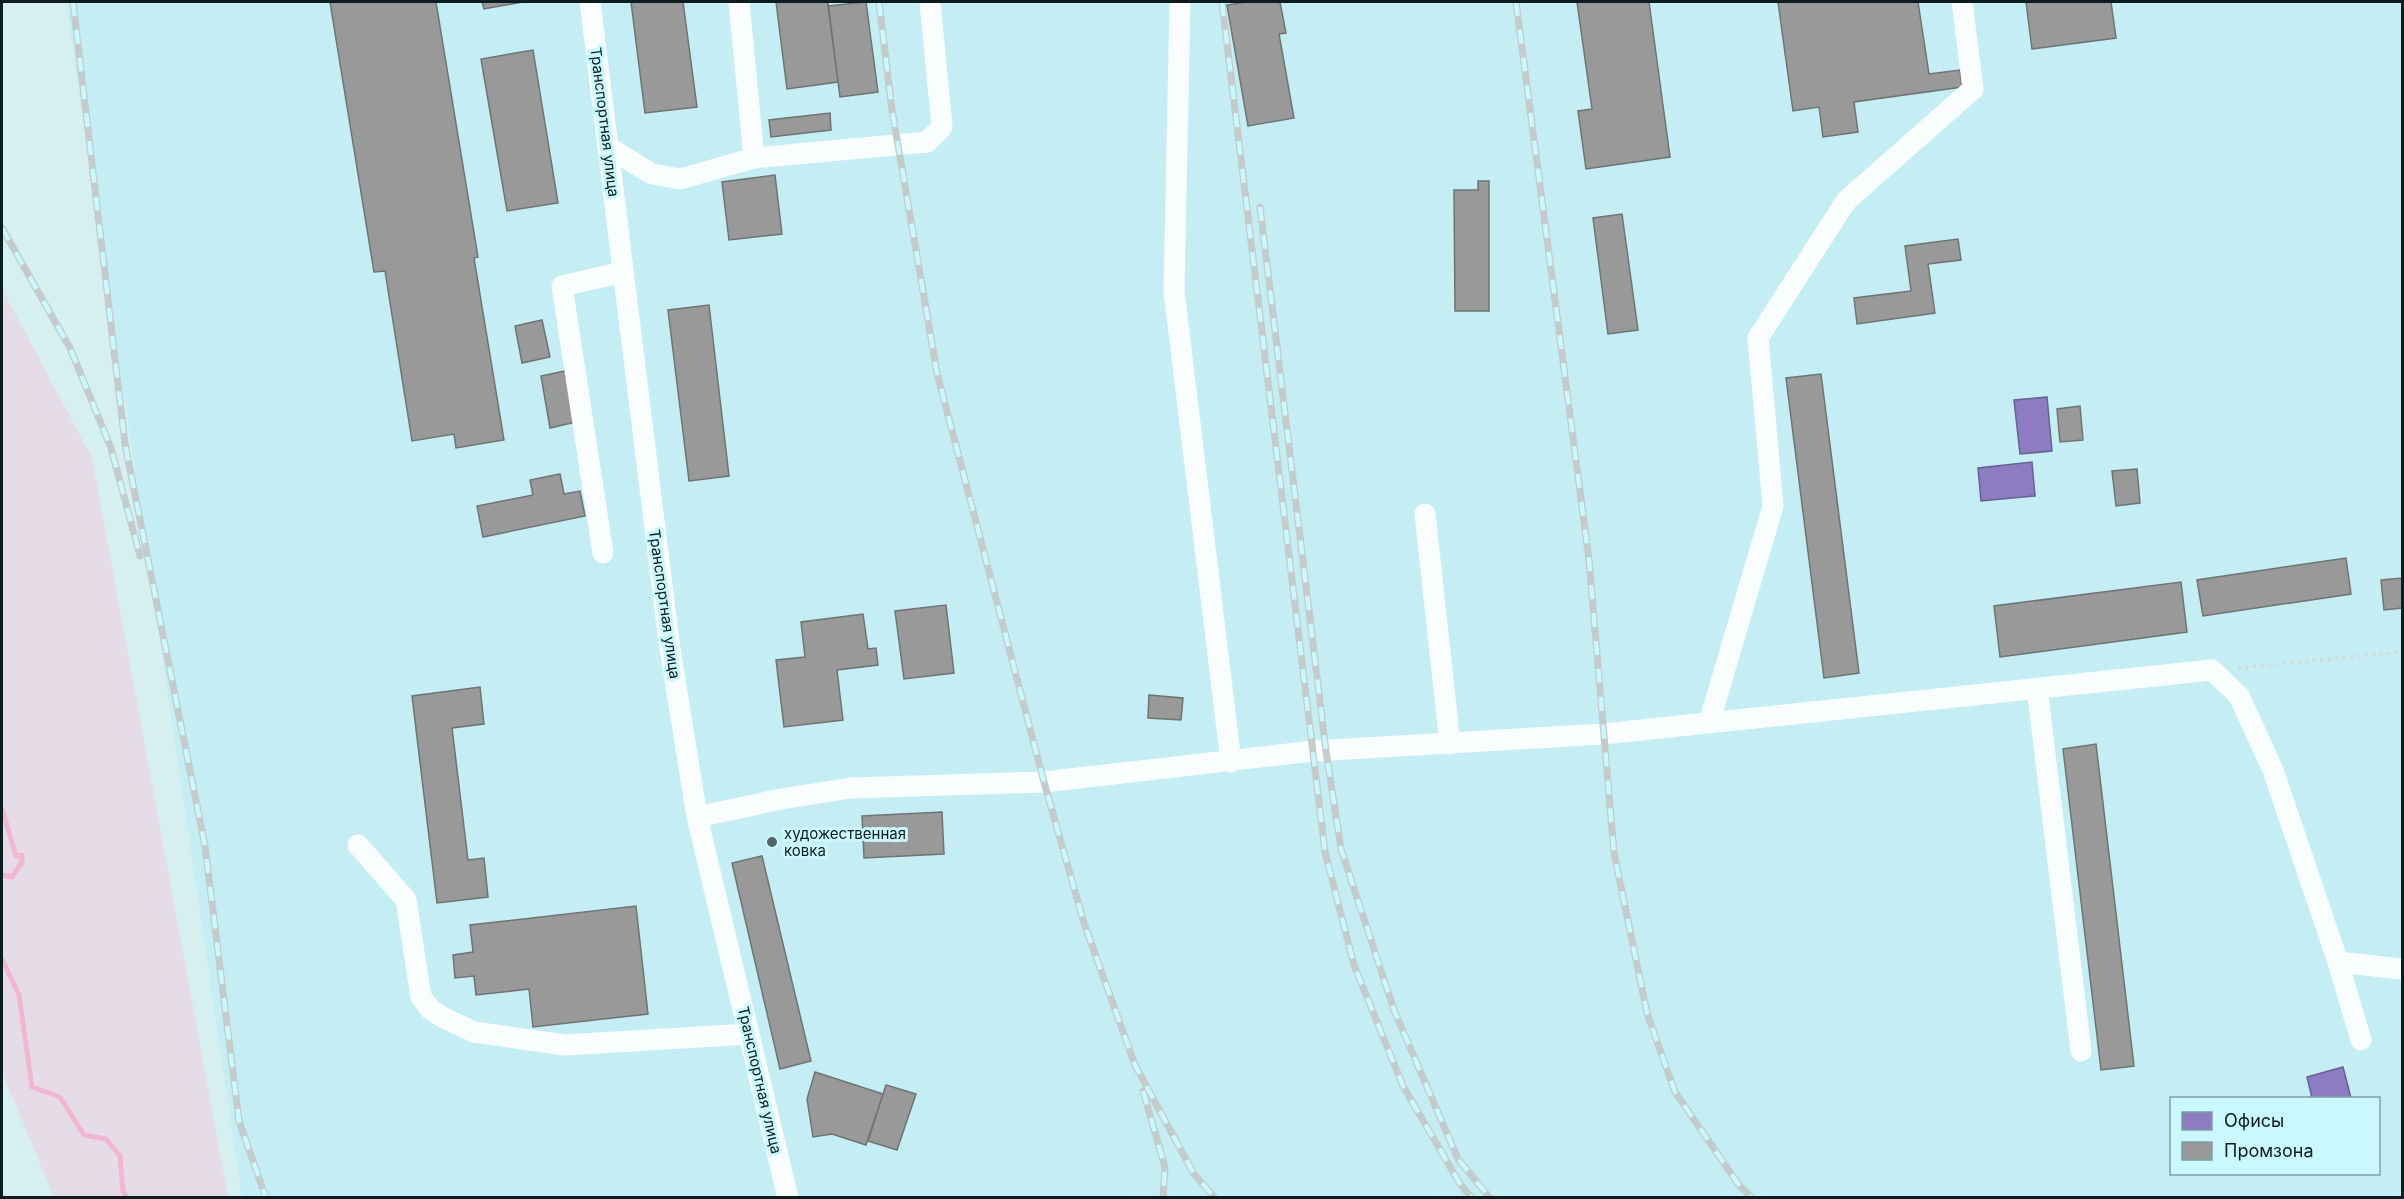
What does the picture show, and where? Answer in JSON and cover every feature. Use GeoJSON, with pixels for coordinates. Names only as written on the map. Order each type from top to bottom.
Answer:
{"type":"FeatureCollection","features":[{"type":"Feature","properties":{"kind":"street","name":"Транспортная улица"},"geometry":{"type":"LineString","coordinates":[[590,2],[669,642],[697,817],[788,1197]]}},
{"type":"Feature","properties":{"kind":"street"},"geometry":{"type":"LineString","coordinates":[[739,2],[754,158]]}},
{"type":"Feature","properties":{"kind":"street"},"geometry":{"type":"LineString","coordinates":[[608,147],[652,174],[680,179],[754,158],[927,142],[942,127],[930,2]]}},
{"type":"Feature","properties":{"kind":"street"},"geometry":{"type":"LineString","coordinates":[[1180,2],[1174,291],[1231,762]]}},
{"type":"Feature","properties":{"kind":"street"},"geometry":{"type":"LineString","coordinates":[[1709,723],[1773,506],[1758,338],[1846,201],[1973,89],[1962,2]]}},
{"type":"Feature","properties":{"kind":"street"},"geometry":{"type":"LineString","coordinates":[[603,553],[562,286],[623,272]]}},
{"type":"Feature","properties":{"kind":"street"},"geometry":{"type":"LineString","coordinates":[[1425,514],[1450,744]]}},
{"type":"Feature","properties":{"kind":"street"},"geometry":{"type":"LineString","coordinates":[[697,817],[851,788],[1044,782],[1313,751],[1603,734],[2212,670],[2239,696],[2273,770],[2338,962],[2361,1040]]}},
{"type":"Feature","properties":{"kind":"street"},"geometry":{"type":"LineString","coordinates":[[2037,688],[2081,1051]]}},
{"type":"Feature","properties":{"kind":"street"},"geometry":{"type":"LineString","coordinates":[[358,845],[406,900],[421,997],[430,1010],[446,1019],[474,1032],[565,1045],[749,1034]]}},
{"type":"Feature","properties":{"kind":"street"},"geometry":{"type":"LineString","coordinates":[[2338,962],[2403,969]]}},
{"type":"Feature","properties":{"kind":"path"},"geometry":{"type":"LineString","coordinates":[[2212,670],[2403,652]]}},
{"type":"Feature","properties":{"kind":"shaded area"},"geometry":{"type":"Polygon","coordinates":[[[66,2],[2402,2],[2402,1197],[242,1197],[66,2]]]}},
{"type":"Feature","properties":{"kind":"shaded area"},"geometry":{"type":"Polygon","coordinates":[[[2,289],[92,458],[228,1197],[54,1197],[2,1072],[2,289]]]}},
{"type":"Feature","properties":{"kind":"building: Офисы"},"geometry":{"type":"Polygon","coordinates":[[[2047,397],[2052,451],[2020,454],[2014,400],[2047,397]]]}},
{"type":"Feature","properties":{"kind":"building: Офисы"},"geometry":{"type":"Polygon","coordinates":[[[2032,462],[2035,496],[1981,501],[1978,468],[2032,462]]]}},
{"type":"Feature","properties":{"kind":"building: Офисы"},"geometry":{"type":"Polygon","coordinates":[[[2343,1067],[2351,1097],[2312,1097],[2307,1077],[2343,1067]]]}},
{"type":"Feature","properties":{"kind":"building: Промзона"},"geometry":{"type":"Polygon","coordinates":[[[330,2],[436,2],[478,257],[474,258],[504,440],[456,448],[454,434],[412,441],[385,271],[374,272],[330,2]]]}},
{"type":"Feature","properties":{"kind":"building: Промзона"},"geometry":{"type":"Polygon","coordinates":[[[482,2],[523,2],[484,9],[482,2]]]}},
{"type":"Feature","properties":{"kind":"building: Промзона"},"geometry":{"type":"Polygon","coordinates":[[[631,2],[683,2],[697,107],[645,113],[631,2]]]}},
{"type":"Feature","properties":{"kind":"building: Промзона"},"geometry":{"type":"Polygon","coordinates":[[[776,2],[828,2],[838,82],[787,89],[776,2]]]}},
{"type":"Feature","properties":{"kind":"building: Промзона"},"geometry":{"type":"Polygon","coordinates":[[[866,2],[878,92],[840,97],[828,6],[866,2]]]}},
{"type":"Feature","properties":{"kind":"building: Промзона"},"geometry":{"type":"Polygon","coordinates":[[[1245,2],[1280,2],[1286,33],[1279,34],[1294,118],[1248,126],[1227,5],[1245,2]]]}},
{"type":"Feature","properties":{"kind":"building: Промзона"},"geometry":{"type":"Polygon","coordinates":[[[1577,2],[1649,2],[1670,157],[1586,169],[1578,111],[1592,109],[1577,2]]]}},
{"type":"Feature","properties":{"kind":"building: Промзона"},"geometry":{"type":"Polygon","coordinates":[[[1778,2],[1918,2],[1929,74],[1960,70],[1962,87],[1854,102],[1858,132],[1823,137],[1819,107],[1793,111],[1778,2]]]}},
{"type":"Feature","properties":{"kind":"building: Промзона"},"geometry":{"type":"Polygon","coordinates":[[[2026,2],[2111,2],[2116,38],[2032,49],[2026,2]]]}},
{"type":"Feature","properties":{"kind":"building: Промзона"},"geometry":{"type":"Polygon","coordinates":[[[533,50],[558,203],[507,211],[481,59],[533,50]]]}},
{"type":"Feature","properties":{"kind":"building: Промзона"},"geometry":{"type":"Polygon","coordinates":[[[830,113],[831,130],[771,137],[769,120],[830,113]]]}},
{"type":"Feature","properties":{"kind":"building: Промзона"},"geometry":{"type":"Polygon","coordinates":[[[775,175],[782,234],[729,240],[722,182],[775,175]]]}},
{"type":"Feature","properties":{"kind":"building: Промзона"},"geometry":{"type":"Polygon","coordinates":[[[1478,181],[1489,181],[1489,311],[1455,311],[1454,190],[1478,190],[1478,181]]]}},
{"type":"Feature","properties":{"kind":"building: Промзона"},"geometry":{"type":"Polygon","coordinates":[[[1622,214],[1638,330],[1608,334],[1593,218],[1622,214]]]}},
{"type":"Feature","properties":{"kind":"building: Промзона"},"geometry":{"type":"Polygon","coordinates":[[[1958,239],[1961,260],[1928,264],[1935,313],[1857,324],[1854,298],[1911,291],[1905,246],[1958,239]]]}},
{"type":"Feature","properties":{"kind":"building: Промзона"},"geometry":{"type":"Polygon","coordinates":[[[709,305],[729,476],[689,481],[668,310],[709,305]]]}},
{"type":"Feature","properties":{"kind":"building: Промзона"},"geometry":{"type":"Polygon","coordinates":[[[542,320],[550,357],[522,363],[515,326],[542,320]]]}},
{"type":"Feature","properties":{"kind":"building: Промзона"},"geometry":{"type":"Polygon","coordinates":[[[565,371],[576,422],[550,428],[541,376],[565,371]]]}},
{"type":"Feature","properties":{"kind":"building: Промзона"},"geometry":{"type":"Polygon","coordinates":[[[1821,374],[1859,673],[1824,678],[1786,378],[1821,374]]]}},
{"type":"Feature","properties":{"kind":"building: Промзона"},"geometry":{"type":"Polygon","coordinates":[[[2080,406],[2083,440],[2060,442],[2057,409],[2080,406]]]}},
{"type":"Feature","properties":{"kind":"building: Промзона"},"geometry":{"type":"Polygon","coordinates":[[[2137,469],[2140,503],[2116,506],[2112,471],[2137,469]]]}},
{"type":"Feature","properties":{"kind":"building: Промзона"},"geometry":{"type":"Polygon","coordinates":[[[560,474],[564,494],[580,491],[585,516],[483,537],[477,506],[533,495],[530,480],[560,474]]]}},
{"type":"Feature","properties":{"kind":"building: Промзона"},"geometry":{"type":"Polygon","coordinates":[[[2346,558],[2351,594],[2203,616],[2197,580],[2346,558]]]}},
{"type":"Feature","properties":{"kind":"building: Промзона"},"geometry":{"type":"Polygon","coordinates":[[[2402,578],[2402,608],[2384,610],[2381,580],[2402,578]]]}},
{"type":"Feature","properties":{"kind":"building: Промзона"},"geometry":{"type":"Polygon","coordinates":[[[2181,582],[2187,632],[2000,657],[1994,606],[2181,582]]]}},
{"type":"Feature","properties":{"kind":"building: Промзона"},"geometry":{"type":"Polygon","coordinates":[[[946,605],[954,673],[904,679],[895,611],[946,605]]]}},
{"type":"Feature","properties":{"kind":"building: Промзона"},"geometry":{"type":"Polygon","coordinates":[[[863,614],[868,649],[876,648],[878,665],[837,670],[843,720],[784,727],[776,660],[805,657],[801,622],[863,614]]]}},
{"type":"Feature","properties":{"kind":"building: Промзона"},"geometry":{"type":"Polygon","coordinates":[[[480,687],[484,724],[452,728],[468,860],[484,858],[488,897],[437,903],[412,696],[480,687]]]}},
{"type":"Feature","properties":{"kind":"building: Промзона"},"geometry":{"type":"Polygon","coordinates":[[[1149,695],[1183,698],[1181,720],[1148,718],[1149,695]]]}},
{"type":"Feature","properties":{"kind":"building: Промзона"},"geometry":{"type":"Polygon","coordinates":[[[2096,744],[2134,1066],[2101,1070],[2063,749],[2096,744]]]}},
{"type":"Feature","properties":{"kind":"building: Промзона"},"geometry":{"type":"Polygon","coordinates":[[[942,812],[944,854],[864,858],[862,816],[942,812]]]}},
{"type":"Feature","properties":{"kind":"building: Промзона"},"geometry":{"type":"Polygon","coordinates":[[[762,856],[811,1061],[780,1069],[732,863],[762,856]]]}},
{"type":"Feature","properties":{"kind":"building: Промзона"},"geometry":{"type":"Polygon","coordinates":[[[636,906],[648,1014],[533,1027],[529,989],[476,995],[474,976],[455,978],[453,955],[473,952],[470,925],[636,906]]]}},
{"type":"Feature","properties":{"kind":"building: Промзона"},"geometry":{"type":"Polygon","coordinates":[[[815,1072],[883,1094],[866,1145],[832,1134],[813,1137],[807,1099],[815,1072]]]}},
{"type":"Feature","properties":{"kind":"building: Промзона"},"geometry":{"type":"Polygon","coordinates":[[[886,1085],[916,1094],[897,1150],[868,1141],[886,1085]]]}},
{"type":"Feature","properties":{"kind":"waterway"},"geometry":{"type":"LineString","coordinates":[[2,809],[16,856],[22,855],[22,862],[12,877],[2,875]]}},
{"type":"Feature","properties":{"kind":"waterway"},"geometry":{"type":"LineString","coordinates":[[2,959],[19,995],[32,1087],[60,1097],[84,1135],[106,1139],[120,1156],[123,1192],[128,1198]]}},
{"type":"Feature","properties":{"kind":"railway"},"geometry":{"type":"LineString","coordinates":[[73,2],[125,444],[205,846],[239,1121],[266,1198]]}},
{"type":"Feature","properties":{"kind":"railway"},"geometry":{"type":"LineString","coordinates":[[879,2],[892,110],[937,373],[1044,782],[1084,923],[1135,1065],[1194,1174],[1215,1198]]}},
{"type":"Feature","properties":{"kind":"railway"},"geometry":{"type":"LineString","coordinates":[[1222,2],[1325,852],[1354,965],[1403,1086],[1460,1184],[1472,1198]]}},
{"type":"Feature","properties":{"kind":"railway"},"geometry":{"type":"LineString","coordinates":[[1516,2],[1589,560],[1614,853],[1647,1013],[1675,1092],[1739,1185],[1752,1198]]}},
{"type":"Feature","properties":{"kind":"railway"},"geometry":{"type":"LineString","coordinates":[[1260,207],[1326,751],[1341,849],[1394,1010],[1458,1159],[1490,1198]]}},
{"type":"Feature","properties":{"kind":"railway"},"geometry":{"type":"LineString","coordinates":[[2,228],[70,348],[111,448],[140,556]]}},
{"type":"Feature","properties":{"kind":"railway"},"geometry":{"type":"LineString","coordinates":[[1143,1091],[1165,1167],[1163,1198]]}},
{"type":"Feature","properties":{"kind":"place","name":"художественная ковка"},"geometry":{"type":"Point","coordinates":[772,842]}}]}
